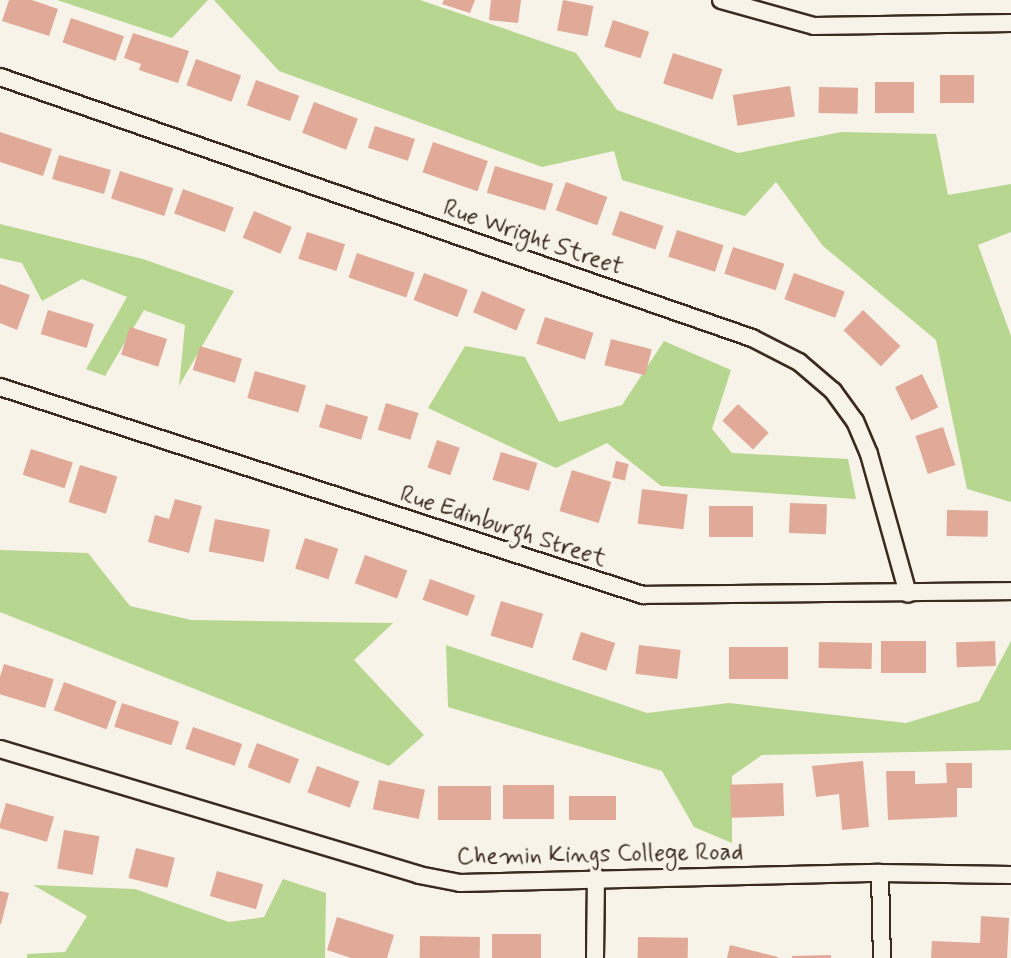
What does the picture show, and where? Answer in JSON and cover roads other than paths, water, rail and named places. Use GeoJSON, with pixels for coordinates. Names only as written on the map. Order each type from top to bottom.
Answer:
{"type":"FeatureCollection","features":[{"type":"Feature","properties":{"kind":"street"},"geometry":{"type":"LineString","coordinates":[[721,0],[814,26],[1011,23]]}},
{"type":"Feature","properties":{"kind":"street","name":"Rue Wright Street"},"geometry":{"type":"LineString","coordinates":[[0,77],[752,338],[799,362],[833,391],[855,421],[869,454],[908,594]]}},
{"type":"Feature","properties":{"kind":"street","name":"Rue Edinburgh Street"},"geometry":{"type":"LineString","coordinates":[[0,387],[643,595],[1011,592]]}},
{"type":"Feature","properties":{"kind":"street","name":"Chemin Kings College Road"},"geometry":{"type":"LineString","coordinates":[[0,749],[419,875],[460,883],[521,883],[596,877],[880,873],[1011,875]]}},
{"type":"Feature","properties":{"kind":"street"},"geometry":{"type":"LineString","coordinates":[[880,873],[882,958]]}},
{"type":"Feature","properties":{"kind":"street"},"geometry":{"type":"LineString","coordinates":[[596,877],[596,958]]}}]}
